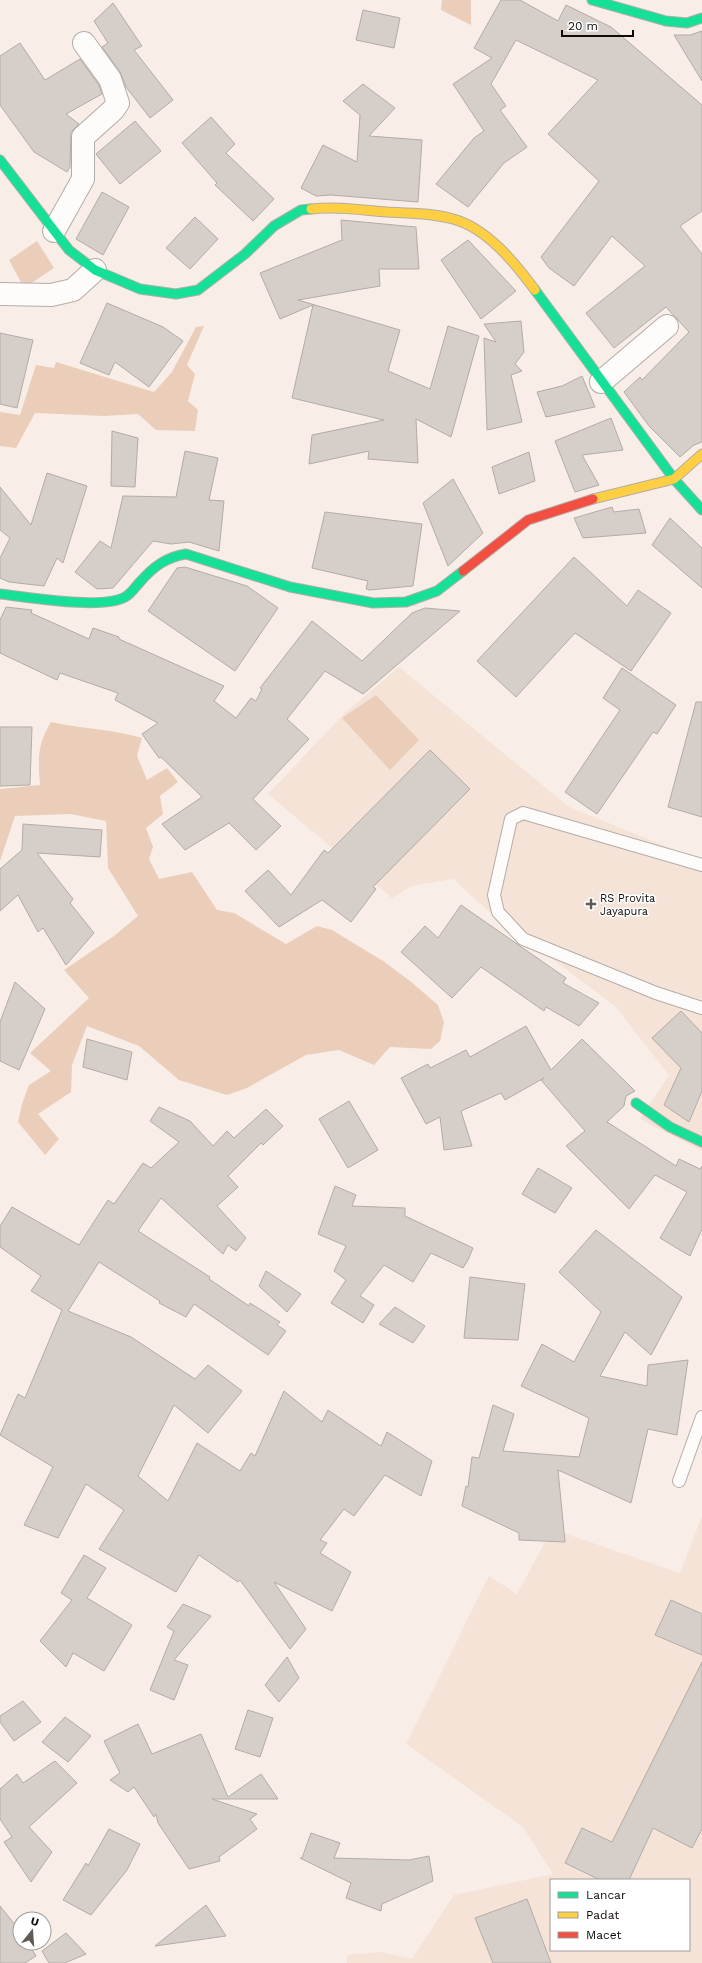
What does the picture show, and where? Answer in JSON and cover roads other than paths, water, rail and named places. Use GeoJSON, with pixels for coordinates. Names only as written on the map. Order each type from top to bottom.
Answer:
{"type":"FeatureCollection","features":[{"type":"Feature","properties":{"kind":"street"},"geometry":{"type":"LineString","coordinates":[[592,0],[654,18],[678,22],[687,23],[702,18]]}},
{"type":"Feature","properties":{"kind":"street"},"geometry":{"type":"LineString","coordinates":[[54,231],[83,179],[83,137],[113,110],[118,103],[110,79],[84,43]]}},
{"type":"Feature","properties":{"kind":"street"},"geometry":{"type":"LineString","coordinates":[[0,160],[69,250],[95,270],[140,289],[176,294],[198,290],[245,254],[274,226],[301,210],[330,207],[427,215],[454,219],[485,235],[519,268],[601,382],[674,479],[702,510]]}},
{"type":"Feature","properties":{"kind":"street"},"geometry":{"type":"LineString","coordinates":[[0,294],[58,294],[73,290],[95,270]]}},
{"type":"Feature","properties":{"kind":"street"},"geometry":{"type":"LineString","coordinates":[[601,382],[667,326]]}},
{"type":"Feature","properties":{"kind":"street"},"geometry":{"type":"LineString","coordinates":[[0,594],[64,601],[106,602],[124,599],[152,568],[172,555],[186,554],[290,587],[373,603],[406,602],[437,591],[528,520],[593,499],[674,479],[702,454]]}},
{"type":"Feature","properties":{"kind":"street"},"geometry":{"type":"LineString","coordinates":[[636,1103],[670,1127],[702,1142]]}},
{"type":"Feature","properties":{"kind":"lane"},"geometry":{"type":"LineString","coordinates":[[702,865],[522,813],[511,819],[494,895],[498,912],[523,939],[656,993],[702,1008]]}},
{"type":"Feature","properties":{"kind":"lane"},"geometry":{"type":"LineString","coordinates":[[679,1481],[702,1417]]}},
{"type":"Feature","properties":{"kind":"place","name":"RS Provita Jayapura"},"geometry":{"type":"Point","coordinates":[591,904]}}]}
